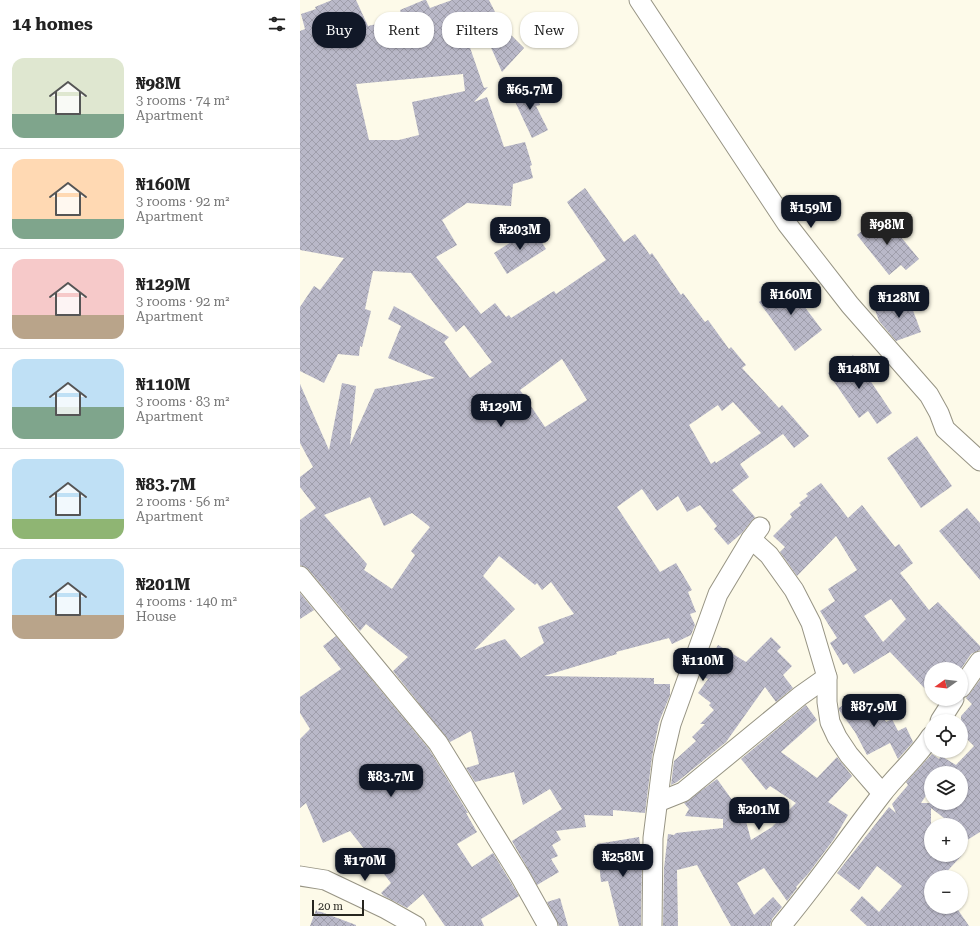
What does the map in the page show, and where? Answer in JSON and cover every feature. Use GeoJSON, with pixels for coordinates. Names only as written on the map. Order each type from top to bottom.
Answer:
{"type":"FeatureCollection","features":[{"type":"Feature","properties":{"kind":"street"},"geometry":{"type":"LineString","coordinates":[[639,0],[787,224],[850,305],[930,395],[939,413],[944,429],[980,461]]}},
{"type":"Feature","properties":{"kind":"street"},"geometry":{"type":"LineString","coordinates":[[652,926],[653,838],[662,758],[671,724],[718,594],[756,533],[769,555],[794,590],[811,623],[827,677],[830,722],[837,737],[849,756],[882,793]]}},
{"type":"Feature","properties":{"kind":"street"},"geometry":{"type":"LineString","coordinates":[[300,576],[438,743],[520,876],[548,926]]}},
{"type":"Feature","properties":{"kind":"street"},"geometry":{"type":"LineString","coordinates":[[968,678],[980,661]]}},
{"type":"Feature","properties":{"kind":"street"},"geometry":{"type":"LineString","coordinates":[[658,802],[683,792],[800,696],[827,677]]}},
{"type":"Feature","properties":{"kind":"street"},"geometry":{"type":"LineString","coordinates":[[781,926],[810,891],[882,793],[924,747]]}},
{"type":"Feature","properties":{"kind":"street"},"geometry":{"type":"LineString","coordinates":[[300,876],[325,880],[386,909],[416,926]]}},
{"type":"Feature","properties":{"kind":"building"},"geometry":{"type":"Polygon","coordinates":[[[332,0],[356,0],[362,12],[312,12],[312,48],[366,48],[366,22],[368,26],[374,25],[374,48],[434,48],[434,12],[401,12],[400,10],[424,0],[426,0],[430,8],[452,0],[489,0],[495,12],[442,12],[442,48],[470,48],[484,88],[488,87],[474,102],[487,97],[504,147],[525,142],[532,165],[530,166],[533,178],[513,184],[511,206],[467,203],[442,220],[457,245],[436,257],[481,314],[495,303],[506,317],[509,315],[511,318],[554,291],[556,294],[606,260],[567,202],[585,188],[624,242],[635,234],[650,255],[652,253],[681,295],[683,293],[705,322],[708,320],[729,349],[731,347],[746,365],[742,368],[779,408],[782,405],[809,436],[794,448],[783,434],[740,464],[749,477],[732,490],[755,517],[742,533],[728,545],[714,529],[717,526],[700,505],[687,512],[678,496],[657,511],[642,489],[617,507],[660,572],[676,563],[692,590],[688,592],[696,612],[690,614],[695,625],[691,635],[672,644],[669,638],[616,652],[617,654],[544,676],[654,678],[654,684],[670,684],[670,695],[659,722],[652,757],[645,813],[613,810],[613,816],[584,815],[586,827],[556,831],[561,840],[552,845],[558,856],[551,859],[559,872],[537,885],[512,841],[562,809],[550,789],[523,805],[514,772],[475,782],[466,768],[479,764],[471,731],[450,742],[393,671],[408,657],[366,624],[360,631],[308,569],[300,565],[300,520],[316,508],[300,487],[300,477],[313,467],[300,443],[300,384],[329,450],[342,383],[356,386],[350,445],[375,389],[435,378],[388,358],[401,326],[388,319],[394,306],[449,337],[444,342],[470,378],[492,362],[464,325],[456,332],[411,273],[373,271],[365,309],[371,311],[362,347],[360,346],[359,356],[338,354],[324,383],[300,371],[300,307],[314,286],[320,290],[344,258],[300,250],[300,31],[305,29],[301,14],[316,9],[315,7],[332,0]],[[463,74],[356,84],[369,140],[399,140],[419,135],[412,102],[465,91],[463,74]],[[562,359],[520,390],[545,427],[587,400],[562,359]],[[733,402],[722,411],[718,405],[689,425],[711,464],[715,461],[716,463],[761,433],[733,402]],[[370,497],[324,515],[367,564],[364,570],[392,589],[415,555],[411,551],[430,527],[412,513],[384,526],[370,497]],[[499,556],[483,576],[515,609],[474,650],[505,639],[521,658],[544,643],[538,627],[574,614],[551,582],[542,590],[537,583],[535,585],[499,556]]]}},
{"type":"Feature","properties":{"kind":"building"},"geometry":{"type":"Polygon","coordinates":[[[512,36],[520,44],[520,48],[524,48],[502,72],[491,48],[512,48],[512,36]]]}},
{"type":"Feature","properties":{"kind":"building"},"geometry":{"type":"Polygon","coordinates":[[[531,85],[540,105],[536,106],[548,130],[532,138],[511,93],[531,85]]]}},
{"type":"Feature","properties":{"kind":"building"},"geometry":{"type":"Polygon","coordinates":[[[882,214],[919,259],[906,270],[901,265],[889,275],[857,235],[882,214]]]}},
{"type":"Feature","properties":{"kind":"building"},"geometry":{"type":"Polygon","coordinates":[[[533,228],[546,249],[507,274],[494,253],[533,228]]]}},
{"type":"Feature","properties":{"kind":"building"},"geometry":{"type":"Polygon","coordinates":[[[786,282],[822,330],[795,351],[759,302],[786,282]]]}},
{"type":"Feature","properties":{"kind":"building"},"geometry":{"type":"Polygon","coordinates":[[[908,297],[921,332],[896,341],[879,321],[875,310],[908,297]]]}},
{"type":"Feature","properties":{"kind":"building"},"geometry":{"type":"Polygon","coordinates":[[[853,355],[892,413],[877,424],[868,411],[859,418],[828,373],[853,355]]]}},
{"type":"Feature","properties":{"kind":"building"},"geometry":{"type":"Polygon","coordinates":[[[917,436],[952,486],[921,508],[887,458],[917,436]]]}},
{"type":"Feature","properties":{"kind":"building"},"geometry":{"type":"Polygon","coordinates":[[[821,483],[848,518],[862,505],[895,547],[899,544],[913,563],[900,573],[929,610],[938,602],[980,646],[980,650],[971,654],[966,662],[924,662],[924,688],[890,652],[854,674],[847,663],[843,665],[830,643],[837,638],[820,611],[835,601],[828,589],[857,570],[836,536],[797,576],[780,552],[785,547],[773,536],[792,517],[790,514],[801,505],[799,503],[808,496],[806,494],[821,483]],[[891,599],[864,616],[883,642],[906,619],[891,599]]]}},
{"type":"Feature","properties":{"kind":"building"},"geometry":{"type":"Polygon","coordinates":[[[967,508],[980,523],[980,580],[939,531],[967,508]]]}},
{"type":"Feature","properties":{"kind":"building"},"geometry":{"type":"Polygon","coordinates":[[[300,593],[314,610],[300,619],[300,593]]]}},
{"type":"Feature","properties":{"kind":"building"},"geometry":{"type":"Polygon","coordinates":[[[336,636],[429,749],[468,813],[466,813],[477,832],[457,844],[472,867],[493,853],[519,896],[481,919],[484,926],[445,926],[423,894],[407,908],[384,896],[381,893],[391,883],[350,831],[323,843],[306,803],[300,808],[300,739],[310,729],[300,713],[300,697],[341,669],[323,646],[336,636]]]}},
{"type":"Feature","properties":{"kind":"building"},"geometry":{"type":"Polygon","coordinates":[[[771,637],[781,647],[777,651],[792,666],[783,675],[793,688],[776,702],[765,687],[726,742],[677,782],[671,785],[674,761],[696,741],[692,737],[705,724],[700,724],[714,710],[709,705],[711,703],[698,693],[708,679],[702,676],[718,645],[746,662],[771,637]]]}},
{"type":"Feature","properties":{"kind":"building"},"geometry":{"type":"Polygon","coordinates":[[[980,680],[980,832],[968,840],[968,818],[944,818],[934,810],[968,810],[968,766],[924,766],[924,798],[921,803],[924,803],[924,810],[931,810],[931,818],[924,818],[924,862],[956,862],[948,870],[924,870],[924,914],[961,914],[969,926],[867,926],[850,910],[862,896],[879,912],[902,886],[877,866],[859,890],[837,873],[889,807],[896,813],[892,804],[908,785],[906,782],[928,758],[944,758],[956,765],[963,758],[968,758],[968,752],[974,746],[968,740],[968,714],[963,714],[972,704],[968,700],[968,695],[980,680]]]}},
{"type":"Feature","properties":{"kind":"building"},"geometry":{"type":"Polygon","coordinates":[[[857,694],[869,710],[877,706],[886,722],[892,719],[898,731],[906,727],[913,742],[898,759],[890,743],[867,755],[855,732],[839,710],[839,708],[857,694]]]}},
{"type":"Feature","properties":{"kind":"building"},"geometry":{"type":"Polygon","coordinates":[[[806,705],[817,720],[781,752],[817,778],[837,757],[852,776],[828,802],[848,815],[834,839],[808,874],[796,887],[797,888],[787,901],[764,868],[737,883],[754,915],[773,897],[782,907],[772,919],[770,926],[731,926],[697,865],[677,870],[678,926],[663,926],[664,868],[668,834],[674,835],[676,833],[723,828],[723,819],[685,816],[689,809],[684,803],[717,779],[735,804],[740,799],[751,840],[772,827],[796,803],[770,786],[766,790],[741,759],[806,705]]]}},
{"type":"Feature","properties":{"kind":"building"},"geometry":{"type":"Polygon","coordinates":[[[639,837],[642,858],[641,926],[619,926],[608,881],[601,882],[597,844],[639,837]]]}},
{"type":"Feature","properties":{"kind":"building"},"geometry":{"type":"Polygon","coordinates":[[[560,898],[568,926],[559,926],[547,902],[560,898]]]}},
{"type":"Feature","properties":{"kind":"building"},"geometry":{"type":"Polygon","coordinates":[[[316,910],[356,925],[356,926],[310,926],[316,910]]]}}]}
